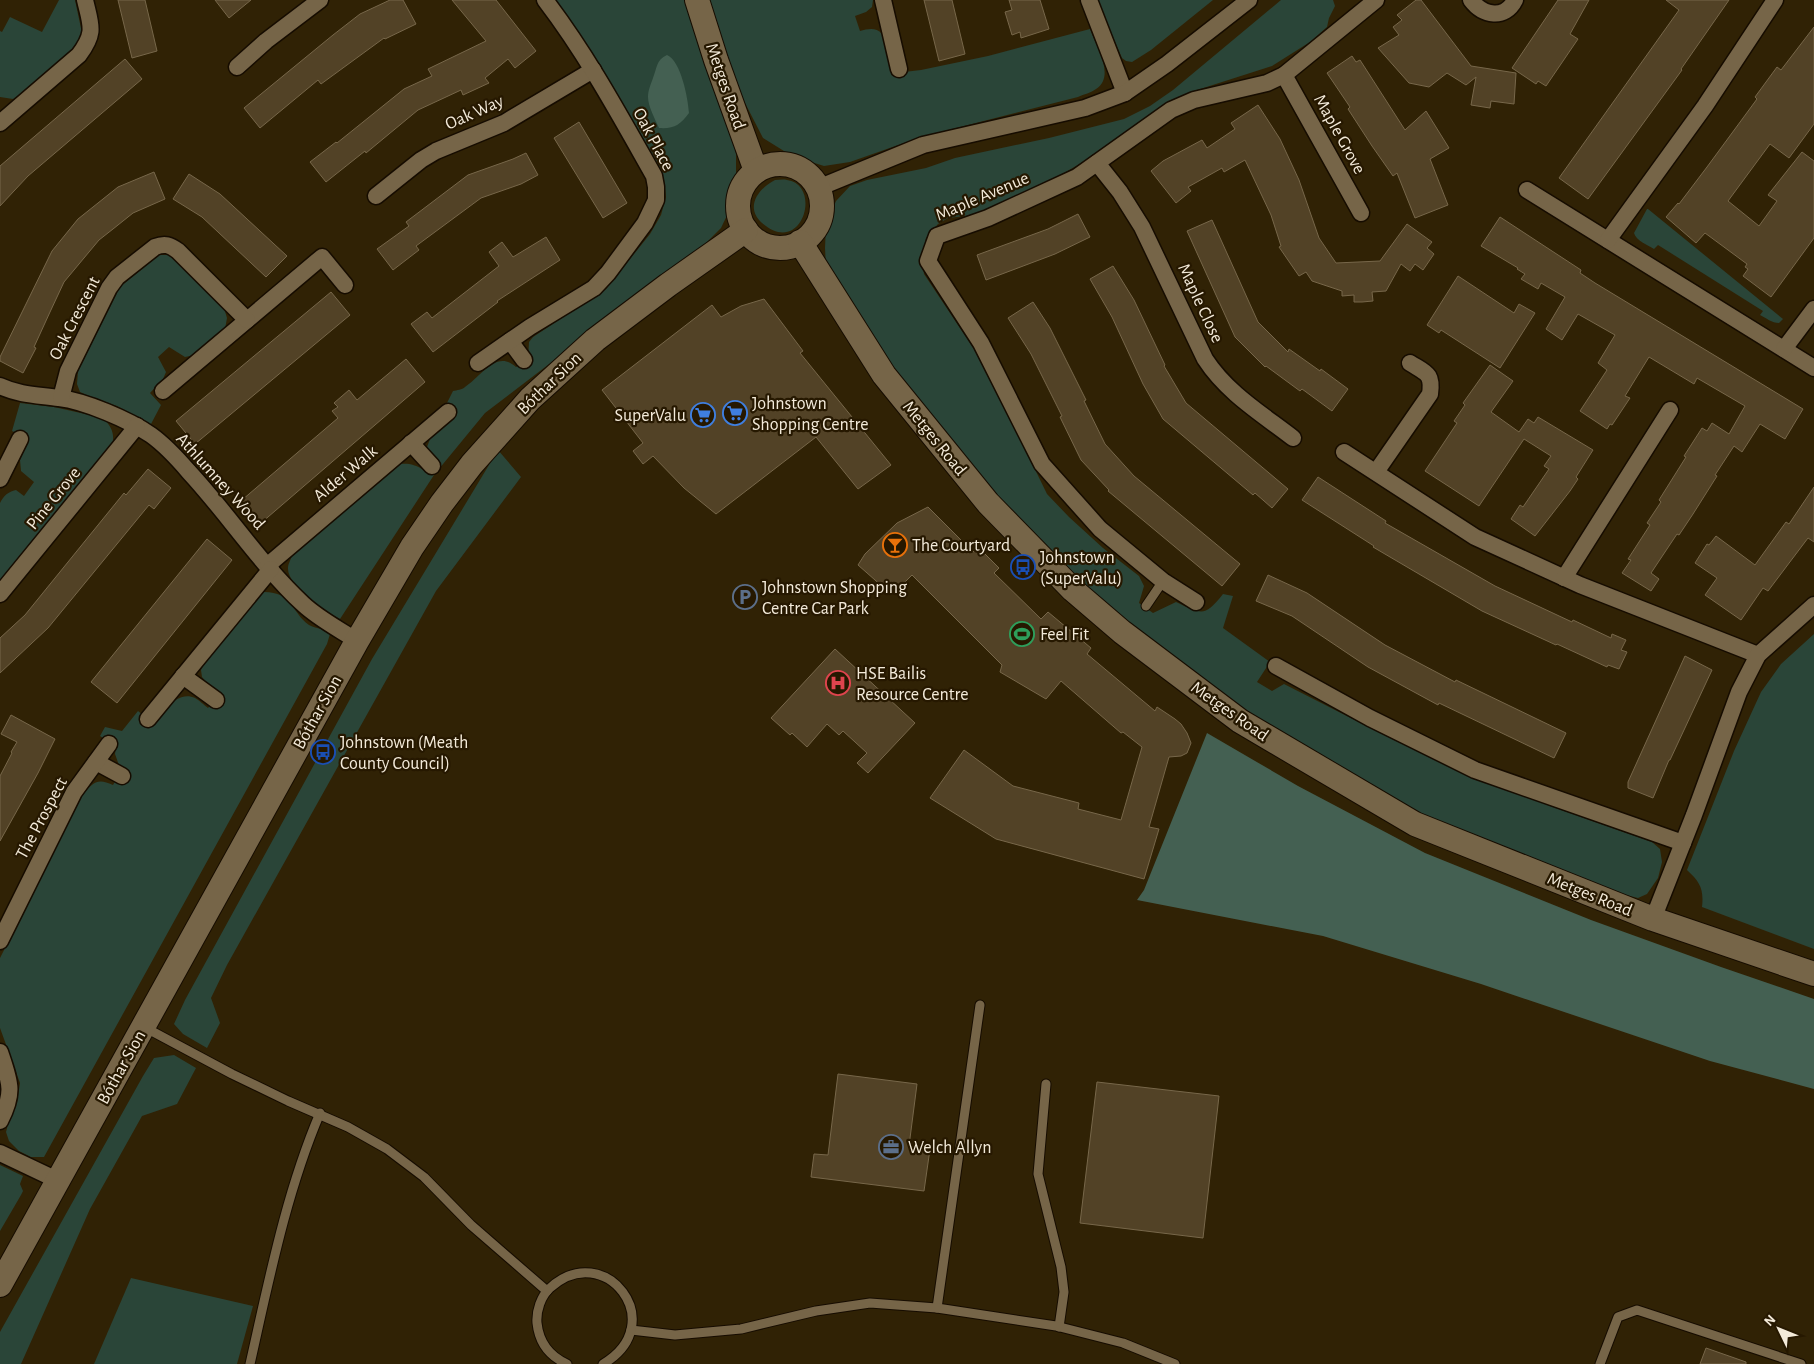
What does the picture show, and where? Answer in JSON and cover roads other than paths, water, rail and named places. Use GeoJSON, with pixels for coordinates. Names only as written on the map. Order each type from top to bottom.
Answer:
{"type":"FeatureCollection","features":[{"type":"Feature","properties":{"kind":"street"},"geometry":{"type":"LineString","coordinates":[[3,115],[79,55],[88,43],[92,30],[85,0]]}},
{"type":"Feature","properties":{"kind":"street"},"geometry":{"type":"LineString","coordinates":[[237,67],[266,41],[320,0]]}},
{"type":"Feature","properties":{"kind":"street","name":"Oak Place"},"geometry":{"type":"LineString","coordinates":[[478,363],[530,327],[594,288],[608,274],[645,223],[656,200],[654,176],[593,70],[569,32],[545,0]]}},
{"type":"Feature","properties":{"kind":"street","name":"Metges Road"},"geometry":{"type":"LineString","coordinates":[[697,0],[716,60],[756,171]]}},
{"type":"Feature","properties":{"kind":"street"},"geometry":{"type":"LineString","coordinates":[[883,0],[899,69]]}},
{"type":"Feature","properties":{"kind":"street"},"geometry":{"type":"LineString","coordinates":[[1089,0],[1125,93]]}},
{"type":"Feature","properties":{"kind":"street"},"geometry":{"type":"LineString","coordinates":[[818,188],[923,146],[1085,108],[1125,93],[1167,64],[1249,0]]}},
{"type":"Feature","properties":{"kind":"street"},"geometry":{"type":"LineString","coordinates":[[1472,0],[1476,7],[1489,14],[1501,13],[1512,5],[1515,0]]}},
{"type":"Feature","properties":{"kind":"street"},"geometry":{"type":"LineString","coordinates":[[1608,240],[1705,106],[1775,0]]}},
{"type":"Feature","properties":{"kind":"street","name":"Maple Avenue"},"geometry":{"type":"LineString","coordinates":[[1196,602],[1163,581],[1100,529],[1042,464],[981,343],[928,261],[937,236],[988,218],[1077,177],[1171,110],[1194,100],[1266,83],[1284,75],[1366,3]]}},
{"type":"Feature","properties":{"kind":"street","name":"Oak Way"},"geometry":{"type":"LineString","coordinates":[[376,196],[421,160],[436,151],[504,123],[593,70]]}},
{"type":"Feature","properties":{"kind":"street","name":"Maple Grove"},"geometry":{"type":"LineString","coordinates":[[1284,75],[1361,213]]}},
{"type":"Feature","properties":{"kind":"street","name":"Maple Close"},"geometry":{"type":"LineString","coordinates":[[1097,163],[1120,192],[1142,227],[1201,350],[1216,375],[1228,388],[1293,438]]}},
{"type":"Feature","properties":{"kind":"street"},"geometry":{"type":"LineString","coordinates":[[775,164],[791,165],[805,172],[818,188],[821,208],[819,220],[810,234],[800,242],[789,246],[770,246],[760,243],[746,230],[739,215],[738,202],[743,186],[756,171],[775,164]]}},
{"type":"Feature","properties":{"kind":"street"},"geometry":{"type":"LineString","coordinates":[[1527,190],[1814,368]]}},
{"type":"Feature","properties":{"kind":"street","name":"Bóthar Sion"},"geometry":{"type":"LineString","coordinates":[[0,1285],[357,640],[412,548],[442,503],[472,464],[530,399],[595,340],[746,230]]}},
{"type":"Feature","properties":{"kind":"street","name":"Metges Road"},"geometry":{"type":"LineString","coordinates":[[800,242],[884,375],[988,503],[1073,590],[1122,632],[1240,722],[1415,824],[1653,919],[1814,974]]}},
{"type":"Feature","properties":{"kind":"street","name":"Oak Crescent"},"geometry":{"type":"LineString","coordinates":[[61,398],[68,371],[108,288],[117,278],[156,246],[163,244],[171,246],[178,251],[247,320]]}},
{"type":"Feature","properties":{"kind":"street"},"geometry":{"type":"LineString","coordinates":[[163,391],[322,257],[346,285]]}},
{"type":"Feature","properties":{"kind":"street"},"geometry":{"type":"LineString","coordinates":[[1784,349],[1814,309]]}},
{"type":"Feature","properties":{"kind":"street"},"geometry":{"type":"LineString","coordinates":[[510,341],[524,360]]}},
{"type":"Feature","properties":{"kind":"street"},"geometry":{"type":"LineString","coordinates":[[1376,472],[1430,394],[1432,382],[1427,374],[1410,362]]}},
{"type":"Feature","properties":{"kind":"street","name":"Athlumney Wood"},"geometry":{"type":"LineString","coordinates":[[0,386],[11,391],[26,394],[61,398],[104,411],[137,426],[151,435],[169,450],[205,489],[269,567],[304,604],[357,640]]}},
{"type":"Feature","properties":{"kind":"street"},"geometry":{"type":"LineString","coordinates":[[1564,578],[1670,410]]}},
{"type":"Feature","properties":{"kind":"street","name":"Alder Walk"},"geometry":{"type":"LineString","coordinates":[[148,718],[269,567],[448,412]]}},
{"type":"Feature","properties":{"kind":"street","name":"Pine Grove"},"geometry":{"type":"LineString","coordinates":[[0,594],[137,426]]}},
{"type":"Feature","properties":{"kind":"street"},"geometry":{"type":"LineString","coordinates":[[0,479],[20,439]]}},
{"type":"Feature","properties":{"kind":"street"},"geometry":{"type":"LineString","coordinates":[[411,443],[432,466]]}},
{"type":"Feature","properties":{"kind":"street"},"geometry":{"type":"LineString","coordinates":[[1344,452],[1475,537],[1564,578],[1758,654]]}},
{"type":"Feature","properties":{"kind":"street"},"geometry":{"type":"LineString","coordinates":[[1653,919],[1739,692],[1758,654],[1814,605]]}},
{"type":"Feature","properties":{"kind":"street"},"geometry":{"type":"LineString","coordinates":[[1276,666],[1370,718],[1475,770],[1683,843]]}},
{"type":"Feature","properties":{"kind":"street"},"geometry":{"type":"LineString","coordinates":[[183,676],[216,700]]}},
{"type":"Feature","properties":{"kind":"street","name":"The Prospect"},"geometry":{"type":"LineString","coordinates":[[0,941],[74,792],[109,744]]}},
{"type":"Feature","properties":{"kind":"street"},"geometry":{"type":"LineString","coordinates":[[96,762],[122,776]]}},
{"type":"Feature","properties":{"kind":"street"},"geometry":{"type":"LineString","coordinates":[[0,1052],[9,1077],[10,1093],[7,1108],[0,1122]]}},
{"type":"Feature","properties":{"kind":"street"},"geometry":{"type":"LineString","coordinates":[[0,1153],[57,1180]]}},
{"type":"Feature","properties":{"kind":"lane"},"geometry":{"type":"LineString","coordinates":[[1146,606],[1163,581]]}},
{"type":"Feature","properties":{"kind":"lane"},"geometry":{"type":"LineString","coordinates":[[937,1308],[980,1004]]}},
{"type":"Feature","properties":{"kind":"lane"},"geometry":{"type":"LineString","coordinates":[[144,1026],[232,1074],[348,1127],[386,1150],[424,1177],[471,1225],[547,1291]]}},
{"type":"Feature","properties":{"kind":"lane"},"geometry":{"type":"LineString","coordinates":[[1046,1084],[1038,1174],[1061,1267],[1064,1292],[1059,1327]]}},
{"type":"Feature","properties":{"kind":"lane"},"geometry":{"type":"LineString","coordinates":[[250,1364],[267,1286],[288,1206],[307,1142],[320,1113]]}},
{"type":"Feature","properties":{"kind":"lane"},"geometry":{"type":"LineString","coordinates":[[567,1364],[557,1360],[546,1349],[539,1335],[536,1320],[539,1304],[547,1291],[558,1280],[573,1274],[589,1272],[605,1277],[618,1286],[627,1299],[632,1314],[631,1330],[625,1344],[616,1356],[603,1364]]}},
{"type":"Feature","properties":{"kind":"lane"},"geometry":{"type":"LineString","coordinates":[[631,1330],[675,1335],[741,1329],[816,1311],[870,1303],[937,1308],[1059,1327],[1123,1343],[1175,1364]]}},
{"type":"Feature","properties":{"kind":"lane"},"geometry":{"type":"LineString","coordinates":[[1600,1364],[1618,1317],[1637,1310],[1801,1364]]}},
{"type":"Feature","properties":{"kind":"place","name":"Johnstown Shopping Centre"},"geometry":{"type":"Point","coordinates":[735,413]}},
{"type":"Feature","properties":{"kind":"place","name":"SuperValu"},"geometry":{"type":"Point","coordinates":[703,415]}},
{"type":"Feature","properties":{"kind":"place","name":"The Courtyard"},"geometry":{"type":"Point","coordinates":[895,545]}},
{"type":"Feature","properties":{"kind":"place","name":"Johnstown (SuperValu)"},"geometry":{"type":"Point","coordinates":[1023,567]}},
{"type":"Feature","properties":{"kind":"place","name":"Johnstown Shopping Centre Car Park"},"geometry":{"type":"Point","coordinates":[745,597]}},
{"type":"Feature","properties":{"kind":"place","name":"Feel Fit"},"geometry":{"type":"Point","coordinates":[1022,634]}},
{"type":"Feature","properties":{"kind":"place","name":"HSE Bailis Resource Centre"},"geometry":{"type":"Point","coordinates":[838,683]}},
{"type":"Feature","properties":{"kind":"place","name":"Johnstown (Meath County Council)"},"geometry":{"type":"Point","coordinates":[323,752]}},
{"type":"Feature","properties":{"kind":"place","name":"Welch Allyn"},"geometry":{"type":"Point","coordinates":[891,1147]}}]}
